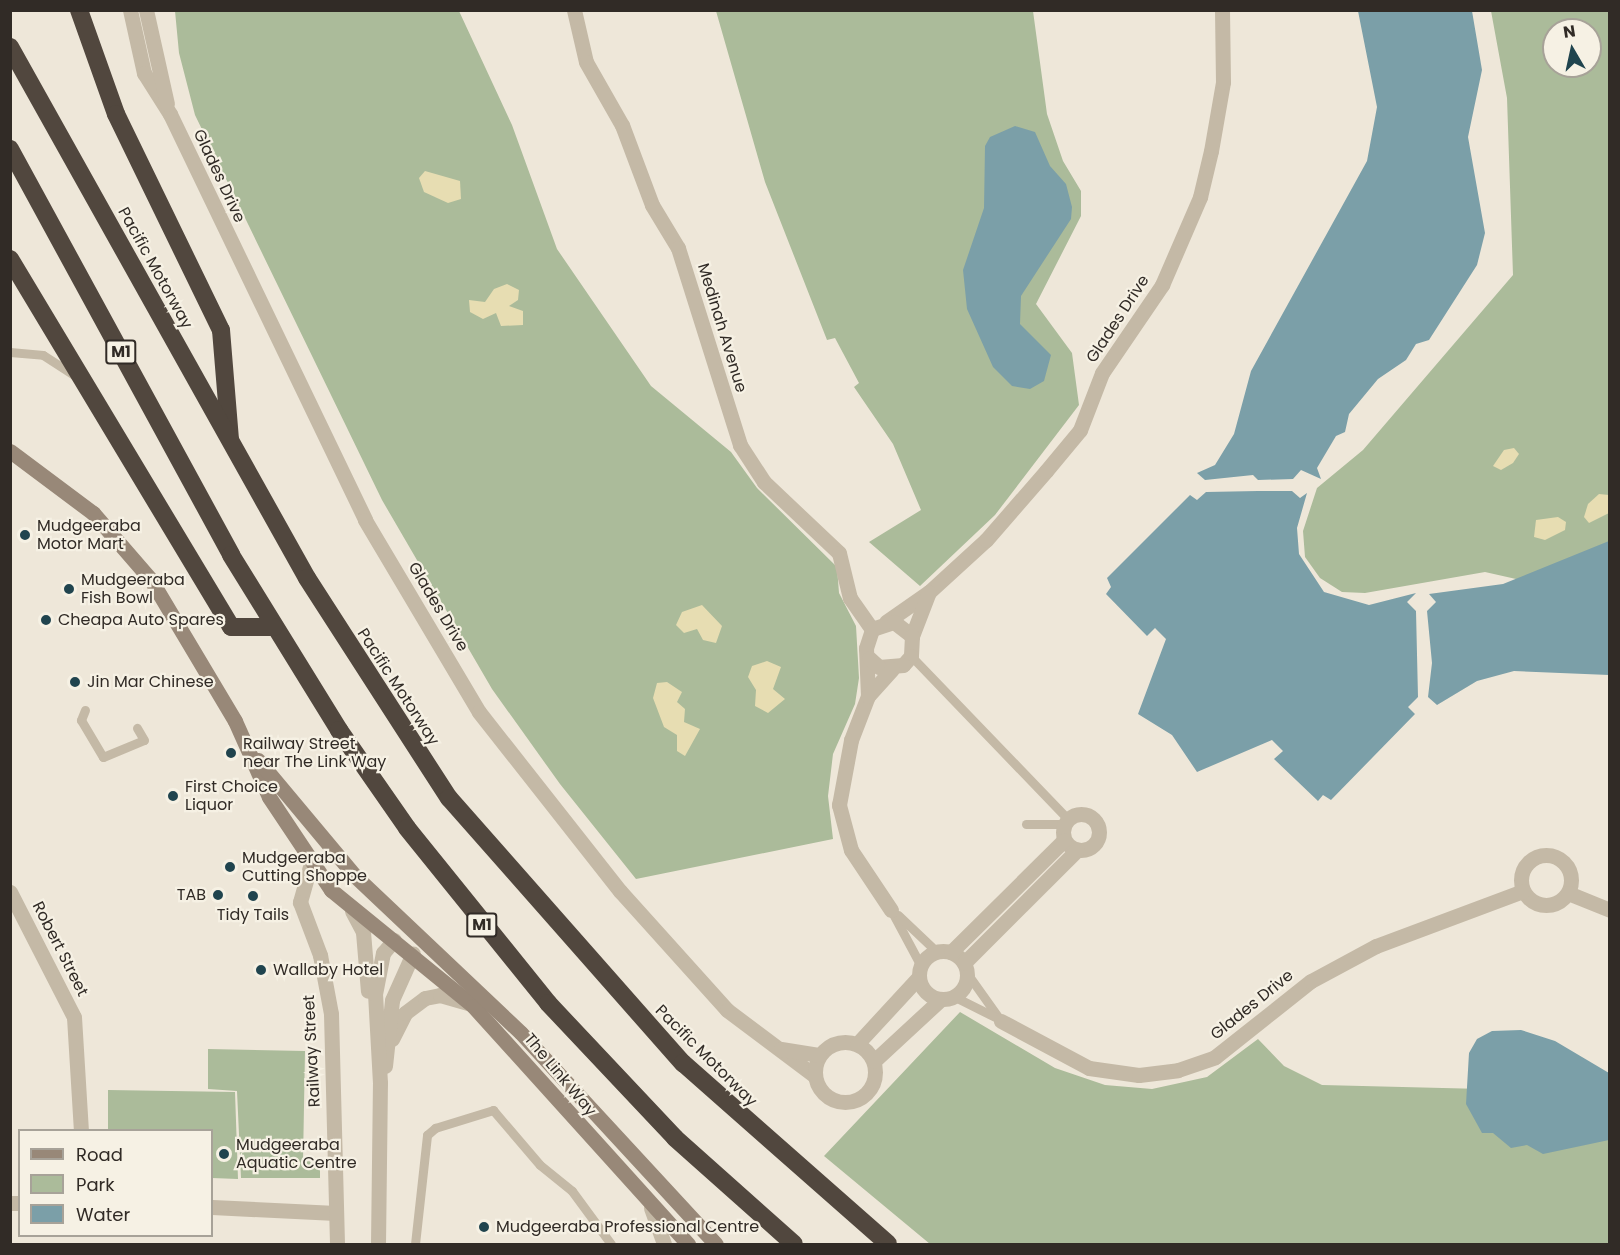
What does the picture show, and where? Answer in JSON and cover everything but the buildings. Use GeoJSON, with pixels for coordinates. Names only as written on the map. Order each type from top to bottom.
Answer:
{"type":"FeatureCollection","features":[{"type":"Feature","properties":{"kind":"highway"},"geometry":{"type":"LineString","coordinates":[[79,10],[108,97],[221,330],[231,447]]}},
{"type":"Feature","properties":{"kind":"highway","name":"Pacific Motorway"},"geometry":{"type":"LineString","coordinates":[[10,47],[231,447],[385,706],[449,798],[682,1063],[888,1245]]}},
{"type":"Feature","properties":{"kind":"highway","name":"M1"},"geometry":{"type":"LineString","coordinates":[[10,149],[274,627],[400,818],[484,928],[675,1138],[794,1245]]}},
{"type":"Feature","properties":{"kind":"highway"},"geometry":{"type":"LineString","coordinates":[[10,259],[231,627],[274,627]]}},
{"type":"Feature","properties":{"kind":"main road"},"geometry":{"type":"LineString","coordinates":[[10,451],[93,513],[138,563],[255,758],[350,871],[527,1040],[716,1245]]}},
{"type":"Feature","properties":{"kind":"main road"},"geometry":{"type":"LineString","coordinates":[[255,758],[269,796],[310,863],[352,911],[394,940],[417,933]]}},
{"type":"Feature","properties":{"kind":"main road"},"geometry":{"type":"LineString","coordinates":[[414,953],[417,933]]}},
{"type":"Feature","properties":{"kind":"main road","name":"The Link Way"},"geometry":{"type":"LineString","coordinates":[[394,940],[414,953],[473,1006],[651,1208],[688,1245]]}},
{"type":"Feature","properties":{"kind":"street","name":"Glades Drive"},"geometry":{"type":"LineString","coordinates":[[130,10],[141,66],[170,114],[364,520],[479,712],[620,891],[728,1010],[815,1076],[828,1097],[853,1101],[872,1086],[874,1061]]}},
{"type":"Feature","properties":{"kind":"street","name":"Glades Drive"},"geometry":{"type":"LineString","coordinates":[[146,10],[170,114]]}},
{"type":"Feature","properties":{"kind":"street","name":"Medinah Avenue"},"geometry":{"type":"LineString","coordinates":[[574,10],[586,62],[622,125],[652,205],[678,248],[740,445],[764,482],[839,554],[850,598],[872,629]]}},
{"type":"Feature","properties":{"kind":"street","name":"Glades Drive"},"geometry":{"type":"LineString","coordinates":[[891,910],[850,850],[839,805],[844,760],[868,696],[867,638],[872,629],[929,592],[1011,513],[1080,429],[1102,373],[1162,285],[1200,197],[1211,151],[1223,82],[1222,10]]}},
{"type":"Feature","properties":{"kind":"street","name":"Glades Drive"},"geometry":{"type":"LineString","coordinates":[[868,696],[892,669],[910,656],[912,636],[929,592]]}},
{"type":"Feature","properties":{"kind":"street"},"geometry":{"type":"LineString","coordinates":[[886,621],[901,624],[912,636]]}},
{"type":"Feature","properties":{"kind":"street"},"geometry":{"type":"LineString","coordinates":[[869,658],[892,669]]}},
{"type":"Feature","properties":{"kind":"street"},"geometry":{"type":"LineString","coordinates":[[815,1076],[819,1055],[836,1042],[857,1044],[874,1061],[947,998],[966,969],[1077,850],[1094,845],[1098,828],[1086,815],[1066,822],[1064,840],[919,972],[857,1044]]}},
{"type":"Feature","properties":{"kind":"street"},"geometry":{"type":"LineString","coordinates":[[1064,840],[1077,850]]}},
{"type":"Feature","properties":{"kind":"street"},"geometry":{"type":"LineString","coordinates":[[1545,855],[1569,869],[1568,893],[1547,906],[1532,902],[1523,891],[1523,869],[1545,855]]}},
{"type":"Feature","properties":{"kind":"street","name":"Railway Street"},"geometry":{"type":"LineString","coordinates":[[310,863],[300,902],[324,969],[333,1062],[337,1245]]}},
{"type":"Feature","properties":{"kind":"street","name":"Glades Drive"},"geometry":{"type":"LineString","coordinates":[[1001,1021],[1089,1068],[1139,1075],[1178,1070],[1215,1057],[1311,981],[1376,946],[1523,891]]}},
{"type":"Feature","properties":{"kind":"street","name":"Robert Street"},"geometry":{"type":"LineString","coordinates":[[10,892],[74,1017],[81,1129]]}},
{"type":"Feature","properties":{"kind":"street"},"geometry":{"type":"LineString","coordinates":[[1568,893],[1610,910]]}},
{"type":"Feature","properties":{"kind":"street"},"geometry":{"type":"LineString","coordinates":[[352,911],[363,932],[380,1083],[378,1245]]}},
{"type":"Feature","properties":{"kind":"street"},"geometry":{"type":"LineString","coordinates":[[376,1044],[376,978],[383,953],[394,940]]}},
{"type":"Feature","properties":{"kind":"street","name":"Glades Drive"},"geometry":{"type":"LineString","coordinates":[[944,951],[966,969]]}},
{"type":"Feature","properties":{"kind":"street"},"geometry":{"type":"LineString","coordinates":[[384,1067],[392,1000],[414,953]]}},
{"type":"Feature","properties":{"kind":"street","name":"Glades Drive"},"geometry":{"type":"LineString","coordinates":[[919,972],[927,993],[947,998]]}},
{"type":"Feature","properties":{"kind":"street"},"geometry":{"type":"LineString","coordinates":[[380,1083],[397,1026],[414,1005],[440,995],[473,1006]]}},
{"type":"Feature","properties":{"kind":"street","name":"Glades Drive"},"geometry":{"type":"LineString","coordinates":[[778,1048],[819,1055]]}},
{"type":"Feature","properties":{"kind":"street"},"geometry":{"type":"LineString","coordinates":[[213,1207],[336,1213]]}},
{"type":"Feature","properties":{"kind":"street"},"geometry":{"type":"LineString","coordinates":[[651,1208],[664,1245]]}},
{"type":"Feature","properties":{"kind":"lane"},"geometry":{"type":"LineString","coordinates":[[10,352],[43,356],[84,381]]}},
{"type":"Feature","properties":{"kind":"lane"},"geometry":{"type":"LineString","coordinates":[[910,656],[1066,822]]}},
{"type":"Feature","properties":{"kind":"lane"},"geometry":{"type":"LineString","coordinates":[[85,710],[81,720],[103,757],[144,740],[137,728]]}},
{"type":"Feature","properties":{"kind":"lane"},"geometry":{"type":"LineString","coordinates":[[1026,824],[1066,822]]}},
{"type":"Feature","properties":{"kind":"lane","name":"Glades Drive"},"geometry":{"type":"LineString","coordinates":[[891,910],[944,951]]}},
{"type":"Feature","properties":{"kind":"lane","name":"Glades Drive"},"geometry":{"type":"LineString","coordinates":[[891,910],[919,972]]}},
{"type":"Feature","properties":{"kind":"lane","name":"Glades Drive"},"geometry":{"type":"LineString","coordinates":[[966,969],[1001,1021]]}},
{"type":"Feature","properties":{"kind":"lane","name":"Glades Drive"},"geometry":{"type":"LineString","coordinates":[[947,998],[1001,1021]]}},
{"type":"Feature","properties":{"kind":"lane"},"geometry":{"type":"LineString","coordinates":[[415,1245],[424,1141],[435,1128],[493,1110],[540,1165],[572,1191],[611,1245]]}},
{"type":"Feature","properties":{"kind":"green space"},"geometry":{"type":"Polygon","coordinates":[[[175,11],[459,11],[512,125],[557,249],[651,386],[731,452],[757,488],[837,567],[839,593],[856,626],[859,678],[855,704],[833,754],[828,796],[833,839],[636,879],[560,784],[492,689],[382,500],[195,115],[179,53],[175,11]]]}},
{"type":"Feature","properties":{"kind":"green space"},"geometry":{"type":"Polygon","coordinates":[[[716,11],[1033,11],[1047,114],[1063,161],[1081,191],[1081,216],[1036,304],[1072,353],[1079,405],[995,515],[920,586],[869,542],[921,510],[893,444],[854,387],[859,383],[835,338],[827,340],[765,182],[716,11]]]}},
{"type":"Feature","properties":{"kind":"green space"},"geometry":{"type":"Polygon","coordinates":[[[1491,11],[1609,11],[1608,600],[1485,572],[1365,593],[1342,592],[1320,578],[1305,557],[1303,531],[1317,488],[1363,450],[1513,275],[1507,98],[1491,11]]]}},
{"type":"Feature","properties":{"kind":"green space"},"geometry":{"type":"Polygon","coordinates":[[[960,1012],[1055,1068],[1105,1085],[1152,1089],[1207,1077],[1258,1039],[1284,1066],[1322,1085],[1483,1089],[1609,1102],[1609,1244],[930,1244],[824,1156],[960,1012]]]}},
{"type":"Feature","properties":{"kind":"green space"},"geometry":{"type":"Polygon","coordinates":[[[208,1049],[305,1051],[303,1161],[320,1162],[320,1178],[241,1178],[237,1091],[208,1089],[208,1049]]]}},
{"type":"Feature","properties":{"kind":"green space","name":"Mudgeeraba Aquatic Centre"},"geometry":{"type":"Polygon","coordinates":[[[108,1090],[235,1092],[238,1179],[213,1178],[213,1129],[108,1129],[108,1090]]]}},
{"type":"Feature","properties":{"kind":"sand"},"geometry":{"type":"Polygon","coordinates":[[[425,171],[460,181],[461,199],[448,203],[424,192],[419,178],[425,171]]]}},
{"type":"Feature","properties":{"kind":"sand"},"geometry":{"type":"Polygon","coordinates":[[[507,284],[519,290],[518,300],[509,306],[523,311],[523,325],[501,326],[496,313],[483,319],[470,312],[469,300],[485,302],[494,289],[507,284]]]}},
{"type":"Feature","properties":{"kind":"sand"},"geometry":{"type":"Polygon","coordinates":[[[1514,448],[1519,454],[1513,463],[1501,470],[1493,466],[1504,450],[1514,448]]]}},
{"type":"Feature","properties":{"kind":"sand"},"geometry":{"type":"Polygon","coordinates":[[[1599,494],[1609,495],[1609,513],[1589,523],[1584,517],[1588,504],[1599,494]]]}},
{"type":"Feature","properties":{"kind":"sand"},"geometry":{"type":"Polygon","coordinates":[[[1558,517],[1566,522],[1565,530],[1545,540],[1534,537],[1536,520],[1558,517]]]}},
{"type":"Feature","properties":{"kind":"sand"},"geometry":{"type":"Polygon","coordinates":[[[702,605],[722,626],[716,643],[703,640],[697,629],[684,633],[676,625],[682,612],[702,605]]]}},
{"type":"Feature","properties":{"kind":"sand"},"geometry":{"type":"Polygon","coordinates":[[[767,661],[781,667],[773,689],[785,699],[768,713],[755,706],[756,690],[748,677],[752,666],[767,661]]]}},
{"type":"Feature","properties":{"kind":"sand"},"geometry":{"type":"Polygon","coordinates":[[[667,682],[682,692],[677,702],[685,709],[684,722],[700,729],[685,756],[677,751],[677,735],[664,727],[653,698],[657,683],[667,682]]]}},
{"type":"Feature","properties":{"kind":"water"},"geometry":{"type":"Polygon","coordinates":[[[1358,11],[1472,11],[1482,70],[1468,137],[1485,233],[1477,265],[1429,340],[1416,344],[1406,360],[1378,379],[1349,414],[1345,432],[1336,436],[1317,468],[1321,479],[1301,470],[1293,479],[1258,480],[1253,475],[1205,480],[1197,473],[1215,465],[1234,434],[1251,371],[1367,161],[1377,107],[1358,11]]]}},
{"type":"Feature","properties":{"kind":"water"},"geometry":{"type":"Polygon","coordinates":[[[1015,126],[1035,132],[1050,166],[1066,184],[1072,207],[1071,219],[1021,296],[1020,324],[1051,355],[1044,381],[1030,389],[1012,386],[993,367],[967,309],[963,270],[984,208],[985,146],[990,137],[1015,126]]]}},
{"type":"Feature","properties":{"kind":"water"},"geometry":{"type":"Polygon","coordinates":[[[1292,491],[1300,498],[1307,493],[1297,528],[1299,554],[1324,592],[1369,605],[1416,593],[1407,602],[1416,611],[1418,697],[1408,707],[1415,714],[1331,800],[1323,795],[1318,801],[1274,759],[1283,751],[1272,740],[1197,772],[1172,735],[1138,714],[1166,639],[1155,628],[1147,636],[1106,594],[1111,587],[1107,578],[1190,495],[1197,500],[1206,492],[1292,491]]]}},
{"type":"Feature","properties":{"kind":"water"},"geometry":{"type":"Polygon","coordinates":[[[1609,541],[1609,675],[1514,671],[1477,681],[1437,705],[1428,697],[1432,663],[1427,611],[1436,602],[1429,594],[1503,584],[1609,541]]]}},
{"type":"Feature","properties":{"kind":"water"},"geometry":{"type":"Polygon","coordinates":[[[1521,1030],[1555,1041],[1609,1073],[1609,1140],[1543,1154],[1527,1145],[1511,1148],[1493,1133],[1482,1133],[1466,1104],[1469,1053],[1477,1039],[1492,1031],[1521,1030]]]}},
{"type":"Feature","properties":{"kind":"place","name":"Mudgeeraba Motor Mart"},"geometry":{"type":"Point","coordinates":[25,535]}},
{"type":"Feature","properties":{"kind":"place","name":"Mudgeeraba Fish Bowl"},"geometry":{"type":"Point","coordinates":[69,589]}},
{"type":"Feature","properties":{"kind":"place","name":"Cheapa Auto Spares"},"geometry":{"type":"Point","coordinates":[46,620]}},
{"type":"Feature","properties":{"kind":"place","name":"Jin Mar Chinese"},"geometry":{"type":"Point","coordinates":[75,682]}},
{"type":"Feature","properties":{"kind":"place","name":"Railway Street near The Link Way"},"geometry":{"type":"Point","coordinates":[231,753]}},
{"type":"Feature","properties":{"kind":"place","name":"First Choice Liquor"},"geometry":{"type":"Point","coordinates":[173,796]}},
{"type":"Feature","properties":{"kind":"place","name":"Mudgeeraba Cutting Shoppe"},"geometry":{"type":"Point","coordinates":[230,867]}},
{"type":"Feature","properties":{"kind":"place","name":"TAB"},"geometry":{"type":"Point","coordinates":[218,895]}},
{"type":"Feature","properties":{"kind":"place","name":"Tidy Tails"},"geometry":{"type":"Point","coordinates":[253,896]}},
{"type":"Feature","properties":{"kind":"place","name":"Wallaby Hotel"},"geometry":{"type":"Point","coordinates":[261,970]}},
{"type":"Feature","properties":{"kind":"place","name":"Mudgeeraba Aquatic Centre"},"geometry":{"type":"Point","coordinates":[224,1154]}},
{"type":"Feature","properties":{"kind":"place","name":"Mudgeeraba Professional Centre"},"geometry":{"type":"Point","coordinates":[484,1227]}}]}
